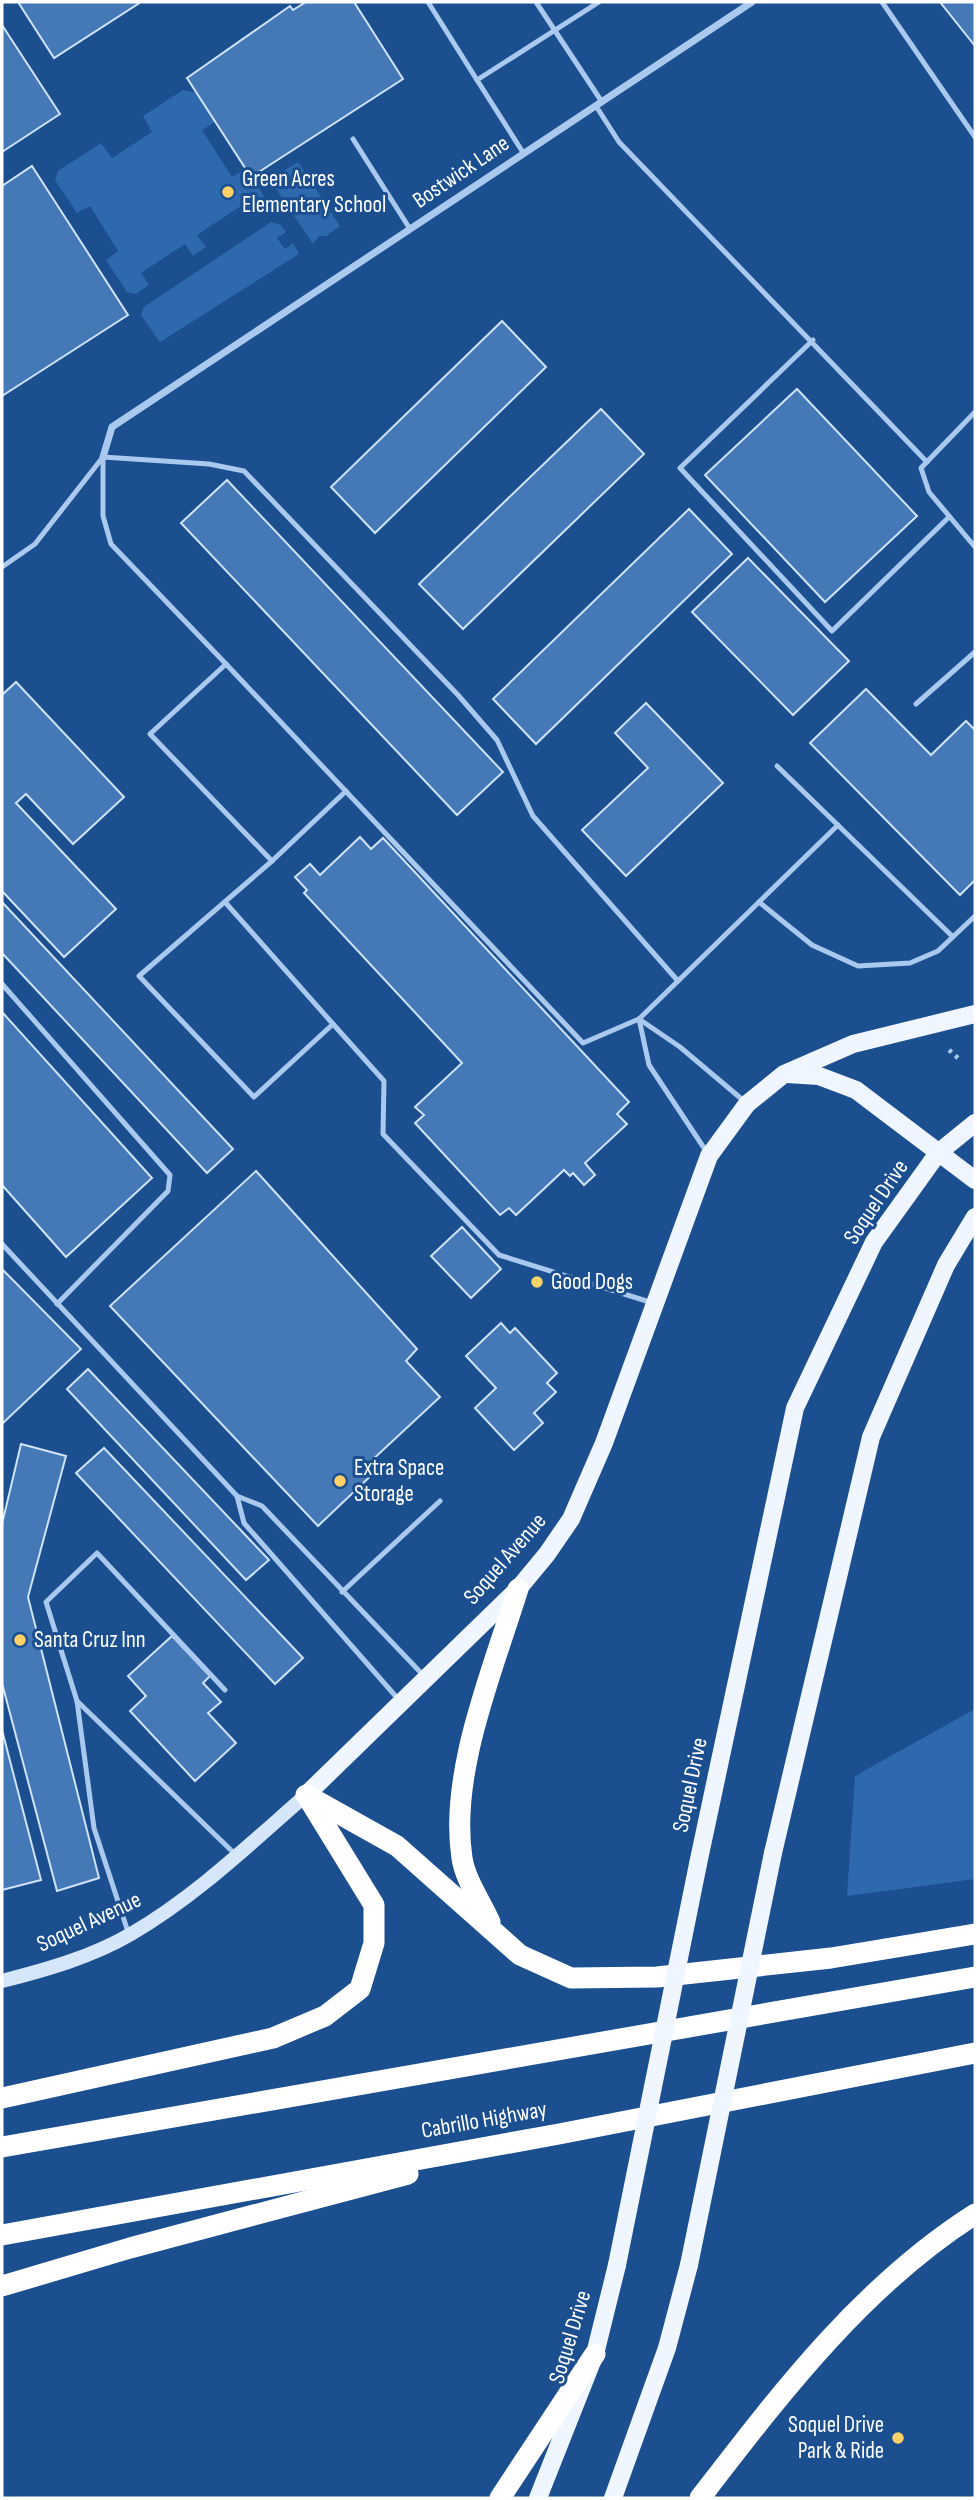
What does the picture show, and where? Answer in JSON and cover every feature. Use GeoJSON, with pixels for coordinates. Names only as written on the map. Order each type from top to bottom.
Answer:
{"type":"FeatureCollection","features":[{"type":"Feature","properties":{"kind":"highway"},"geometry":{"type":"LineString","coordinates":[[492,1927],[462,1860],[460,1799],[476,1727],[518,1589]]}},
{"type":"Feature","properties":{"kind":"highway"},"geometry":{"type":"LineString","coordinates":[[306,1795],[397,1846],[492,1927],[520,1955],[570,1978],[657,1977],[831,1958],[975,1934]]}},
{"type":"Feature","properties":{"kind":"highway"},"geometry":{"type":"LineString","coordinates":[[2,2098],[273,2038],[325,2016],[360,1989],[374,1943],[374,1905],[306,1795]]}},
{"type":"Feature","properties":{"kind":"highway"},"geometry":{"type":"LineString","coordinates":[[2,2147],[975,1977]]}},
{"type":"Feature","properties":{"kind":"highway","name":"Cabrillo Highway"},"geometry":{"type":"LineString","coordinates":[[2,2235],[559,2134],[975,2053]]}},
{"type":"Feature","properties":{"kind":"highway"},"geometry":{"type":"LineString","coordinates":[[2,2286],[143,2244],[559,2134]]}},
{"type":"Feature","properties":{"kind":"highway"},"geometry":{"type":"LineString","coordinates":[[700,2498],[769,2409],[868,2297],[975,2214]]}},
{"type":"Feature","properties":{"kind":"highway"},"geometry":{"type":"LineString","coordinates":[[500,2498],[595,2354]]}},
{"type":"Feature","properties":{"kind":"main road","name":"Soquel Avenue"},"geometry":{"type":"LineString","coordinates":[[2,1981],[48,1970],[129,1936],[159,1916],[236,1856],[306,1795],[518,1589],[571,1519],[604,1443],[709,1156],[747,1104],[784,1074],[853,1044],[975,1014]]}},
{"type":"Feature","properties":{"kind":"main road"},"geometry":{"type":"LineString","coordinates":[[784,1074],[819,1076],[856,1090],[975,1180]]}},
{"type":"Feature","properties":{"kind":"main road","name":"Soquel Drive"},"geometry":{"type":"LineString","coordinates":[[538,2498],[595,2354],[617,2265],[698,1864],[795,1408],[874,1242],[938,1153],[975,1124]]}},
{"type":"Feature","properties":{"kind":"main road"},"geometry":{"type":"LineString","coordinates":[[613,2498],[667,2348],[689,2265],[773,1853],[871,1437],[946,1265],[975,1217]]}},
{"type":"Feature","properties":{"kind":"street","name":"Bostwick Lane"},"geometry":{"type":"LineString","coordinates":[[103,457],[112,427],[752,2]]}},
{"type":"Feature","properties":{"kind":"lane"},"geometry":{"type":"LineString","coordinates":[[428,2],[524,154]]}},
{"type":"Feature","properties":{"kind":"lane"},"geometry":{"type":"LineString","coordinates":[[536,2],[599,104],[619,142],[813,340],[927,462]]}},
{"type":"Feature","properties":{"kind":"lane"},"geometry":{"type":"LineString","coordinates":[[477,79],[599,2]]}},
{"type":"Feature","properties":{"kind":"lane"},"geometry":{"type":"LineString","coordinates":[[882,2],[975,137]]}},
{"type":"Feature","properties":{"kind":"lane"},"geometry":{"type":"LineString","coordinates":[[353,139],[410,229]]}},
{"type":"Feature","properties":{"kind":"lane"},"geometry":{"type":"LineString","coordinates":[[813,340],[680,468],[832,631],[950,517]]}},
{"type":"Feature","properties":{"kind":"lane"},"geometry":{"type":"LineString","coordinates":[[975,412],[921,468],[929,492],[975,547]]}},
{"type":"Feature","properties":{"kind":"lane"},"geometry":{"type":"LineString","coordinates":[[2,567],[35,544],[103,457]]}},
{"type":"Feature","properties":{"kind":"lane"},"geometry":{"type":"LineString","coordinates":[[103,457],[103,516],[111,544],[583,1043],[639,1019],[838,825]]}},
{"type":"Feature","properties":{"kind":"lane"},"geometry":{"type":"LineString","coordinates":[[103,457],[209,464],[244,471],[497,740],[533,816],[678,981]]}},
{"type":"Feature","properties":{"kind":"lane"},"geometry":{"type":"LineString","coordinates":[[916,704],[975,652]]}},
{"type":"Feature","properties":{"kind":"lane"},"geometry":{"type":"LineString","coordinates":[[226,664],[150,734],[272,860]]}},
{"type":"Feature","properties":{"kind":"lane"},"geometry":{"type":"LineString","coordinates":[[777,766],[952,936]]}},
{"type":"Feature","properties":{"kind":"lane"},"geometry":{"type":"LineString","coordinates":[[332,1024],[254,1097],[139,976],[272,860],[346,791]]}},
{"type":"Feature","properties":{"kind":"lane"},"geometry":{"type":"LineString","coordinates":[[759,901],[812,945],[858,966],[910,963],[938,951],[975,916]]}},
{"type":"Feature","properties":{"kind":"lane"},"geometry":{"type":"LineString","coordinates":[[225,902],[384,1081],[383,1134],[499,1255],[653,1303]]}},
{"type":"Feature","properties":{"kind":"lane"},"geometry":{"type":"LineString","coordinates":[[2,984],[170,1175],[168,1191],[57,1304]]}},
{"type":"Feature","properties":{"kind":"lane"},"geometry":{"type":"LineString","coordinates":[[639,1019],[680,1048],[747,1104]]}},
{"type":"Feature","properties":{"kind":"lane"},"geometry":{"type":"LineString","coordinates":[[639,1019],[649,1065],[709,1156]]}},
{"type":"Feature","properties":{"kind":"lane"},"geometry":{"type":"LineString","coordinates":[[2,1244],[237,1496],[262,1506],[426,1679]]}},
{"type":"Feature","properties":{"kind":"lane"},"geometry":{"type":"LineString","coordinates":[[237,1496],[244,1523],[401,1703]]}},
{"type":"Feature","properties":{"kind":"lane"},"geometry":{"type":"LineString","coordinates":[[342,1592],[440,1501]]}},
{"type":"Feature","properties":{"kind":"lane"},"geometry":{"type":"LineString","coordinates":[[129,1936],[94,1828],[77,1701],[46,1602],[97,1553],[225,1690]]}},
{"type":"Feature","properties":{"kind":"lane"},"geometry":{"type":"LineString","coordinates":[[77,1701],[236,1856]]}},
{"type":"Feature","properties":{"kind":"path"},"geometry":{"type":"LineString","coordinates":[[949,1050],[959,1059]]}},
{"type":"Feature","properties":{"kind":"shaded area"},"geometry":{"type":"Polygon","coordinates":[[[183,90],[197,93],[215,122],[202,130],[232,177],[246,169],[267,201],[264,208],[253,216],[244,204],[197,235],[206,247],[193,256],[185,244],[141,273],[149,285],[136,294],[127,292],[106,260],[118,251],[90,206],[77,213],[55,180],[58,171],[101,143],[112,158],[152,132],[143,116],[183,90]]]}},
{"type":"Feature","properties":{"kind":"shaded area"},"geometry":{"type":"Polygon","coordinates":[[[298,162],[340,226],[326,236],[319,236],[313,244],[273,184],[274,177],[298,162]]]}},
{"type":"Feature","properties":{"kind":"shaded area"},"geometry":{"type":"Polygon","coordinates":[[[271,222],[281,225],[286,232],[277,238],[285,249],[293,243],[299,254],[160,342],[141,315],[144,307],[271,222]]]}},
{"type":"Feature","properties":{"kind":"shaded area"},"geometry":{"type":"Polygon","coordinates":[[[975,1709],[975,1879],[847,1896],[855,1776],[975,1709]]]}},
{"type":"Feature","properties":{"kind":"building"},"geometry":{"type":"Polygon","coordinates":[[[18,2],[141,2],[54,58],[18,2]]]}},
{"type":"Feature","properties":{"kind":"building"},"geometry":{"type":"Polygon","coordinates":[[[306,2],[354,2],[403,79],[251,177],[187,78],[290,6],[293,10],[306,2]]]}},
{"type":"Feature","properties":{"kind":"building"},"geometry":{"type":"Polygon","coordinates":[[[940,2],[975,2],[975,46],[940,2]]]}},
{"type":"Feature","properties":{"kind":"building"},"geometry":{"type":"Polygon","coordinates":[[[2,25],[60,114],[2,152],[2,25]]]}},
{"type":"Feature","properties":{"kind":"building"},"geometry":{"type":"Polygon","coordinates":[[[32,166],[128,315],[2,396],[2,186],[32,166]]]}},
{"type":"Feature","properties":{"kind":"building"},"geometry":{"type":"Polygon","coordinates":[[[502,321],[546,367],[375,533],[331,487],[502,321]]]}},
{"type":"Feature","properties":{"kind":"building"},"geometry":{"type":"Polygon","coordinates":[[[797,389],[917,516],[825,602],[705,475],[797,389]]]}},
{"type":"Feature","properties":{"kind":"building"},"geometry":{"type":"Polygon","coordinates":[[[601,409],[644,454],[463,629],[419,584],[601,409]]]}},
{"type":"Feature","properties":{"kind":"building"},"geometry":{"type":"Polygon","coordinates":[[[227,480],[503,772],[457,815],[181,523],[227,480]]]}},
{"type":"Feature","properties":{"kind":"building"},"geometry":{"type":"Polygon","coordinates":[[[689,509],[732,554],[536,744],[493,699],[689,509]]]}},
{"type":"Feature","properties":{"kind":"building"},"geometry":{"type":"Polygon","coordinates":[[[748,558],[849,661],[793,715],[692,612],[748,558]]]}},
{"type":"Feature","properties":{"kind":"building"},"geometry":{"type":"Polygon","coordinates":[[[16,682],[124,797],[73,844],[26,794],[16,803],[116,909],[64,957],[2,891],[2,695],[16,682]]]}},
{"type":"Feature","properties":{"kind":"building"},"geometry":{"type":"Polygon","coordinates":[[[866,689],[931,755],[966,721],[975,730],[975,880],[960,895],[810,743],[866,689]]]}},
{"type":"Feature","properties":{"kind":"building"},"geometry":{"type":"Polygon","coordinates":[[[646,703],[723,783],[626,876],[582,830],[648,768],[615,733],[646,703]]]}},
{"type":"Feature","properties":{"kind":"building"},"geometry":{"type":"Polygon","coordinates":[[[360,837],[371,849],[383,838],[629,1102],[617,1114],[627,1124],[585,1163],[595,1175],[584,1185],[573,1173],[570,1176],[564,1170],[516,1215],[509,1208],[500,1215],[415,1123],[424,1115],[415,1107],[462,1063],[304,893],[307,890],[295,877],[310,864],[320,875],[360,837]]]}},
{"type":"Feature","properties":{"kind":"building"},"geometry":{"type":"Polygon","coordinates":[[[2,902],[233,1149],[207,1173],[2,953],[2,902]]]}},
{"type":"Feature","properties":{"kind":"building"},"geometry":{"type":"Polygon","coordinates":[[[2,1012],[152,1178],[66,1257],[2,1185],[2,1012]]]}},
{"type":"Feature","properties":{"kind":"building"},"geometry":{"type":"Polygon","coordinates":[[[256,1171],[417,1349],[406,1361],[440,1397],[370,1462],[377,1470],[318,1526],[110,1306],[256,1171]]]}},
{"type":"Feature","properties":{"kind":"building"},"geometry":{"type":"Polygon","coordinates":[[[462,1227],[501,1269],[471,1298],[431,1256],[462,1227]]]}},
{"type":"Feature","properties":{"kind":"building"},"geometry":{"type":"Polygon","coordinates":[[[2,1269],[81,1349],[2,1424],[2,1269]]]}},
{"type":"Feature","properties":{"kind":"building"},"geometry":{"type":"Polygon","coordinates":[[[501,1323],[510,1333],[515,1328],[557,1373],[547,1383],[556,1392],[534,1413],[543,1423],[514,1450],[475,1408],[496,1388],[466,1356],[501,1323]]]}},
{"type":"Feature","properties":{"kind":"building"},"geometry":{"type":"Polygon","coordinates":[[[88,1369],[269,1560],[246,1580],[67,1389],[88,1369]]]}},
{"type":"Feature","properties":{"kind":"building","name":"Santa Cruz Inn"},"geometry":{"type":"Polygon","coordinates":[[[21,1444],[66,1456],[28,1597],[99,1878],[57,1891],[2,1683],[2,1524],[21,1444]]]}},
{"type":"Feature","properties":{"kind":"building","name":"Santa Cruz Inn"},"geometry":{"type":"Polygon","coordinates":[[[104,1448],[303,1658],[275,1684],[76,1473],[104,1448]]]}},
{"type":"Feature","properties":{"kind":"building","name":"Santa Cruz Inn"},"geometry":{"type":"Polygon","coordinates":[[[172,1636],[210,1676],[203,1683],[221,1702],[208,1713],[236,1743],[195,1781],[130,1711],[146,1696],[128,1676],[172,1636]]]}},
{"type":"Feature","properties":{"kind":"building"},"geometry":{"type":"Polygon","coordinates":[[[2,1730],[41,1880],[2,1890],[2,1730]]]}},
{"type":"Feature","properties":{"kind":"place","name":"Green Acres Elementary School"},"geometry":{"type":"Point","coordinates":[228,192]}},
{"type":"Feature","properties":{"kind":"place","name":"Good Dogs"},"geometry":{"type":"Point","coordinates":[537,1282]}},
{"type":"Feature","properties":{"kind":"place","name":"Extra Space Storage"},"geometry":{"type":"Point","coordinates":[340,1481]}},
{"type":"Feature","properties":{"kind":"place","name":"Santa Cruz Inn"},"geometry":{"type":"Point","coordinates":[20,1640]}},
{"type":"Feature","properties":{"kind":"place","name":"Soquel Drive Park & Ride"},"geometry":{"type":"Point","coordinates":[898,2438]}}]}
